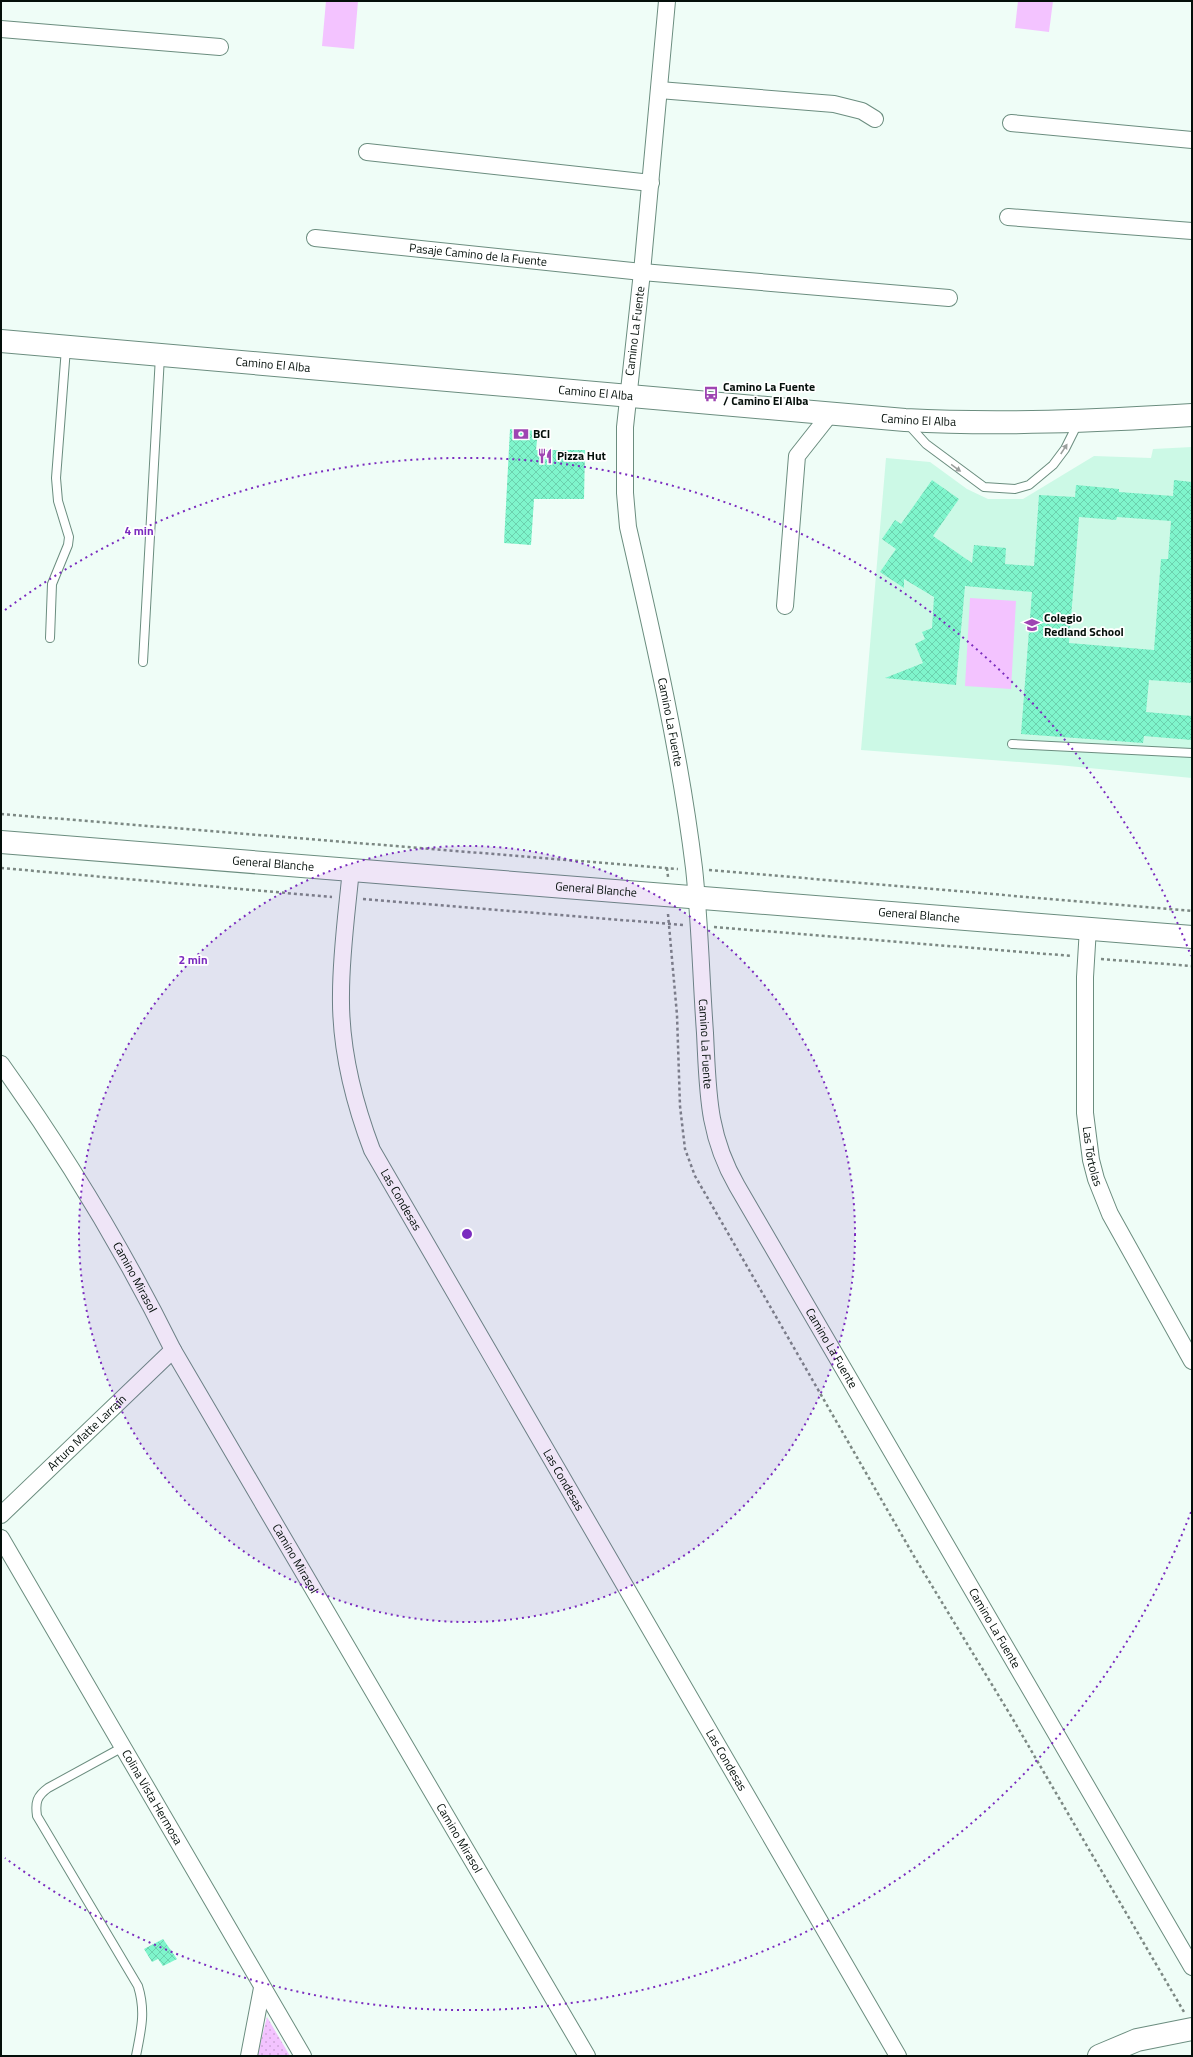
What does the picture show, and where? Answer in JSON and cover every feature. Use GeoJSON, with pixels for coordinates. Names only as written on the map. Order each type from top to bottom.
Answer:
{"type":"FeatureCollection","features":[{"type":"Feature","properties":{"kind":"main road","name":"Camino El Alba"},"geometry":{"type":"LineString","coordinates":[[1,341],[66,348],[628,394],[905,420],[966,422],[1078,422],[1192,415]]}},
{"type":"Feature","properties":{"kind":"main road","name":"General Blanche"},"geometry":{"type":"LineString","coordinates":[[1,842],[1192,937]]}},
{"type":"Feature","properties":{"kind":"main road"},"geometry":{"type":"LineString","coordinates":[[1099,2056],[1138,2040],[1192,2029]]}},
{"type":"Feature","properties":{"kind":"street","name":"Camino La Fuente"},"geometry":{"type":"LineString","coordinates":[[667,1],[651,183],[628,394],[624,459],[628,527],[679,760],[694,870],[711,1118],[715,1136],[728,1170],[1192,1967]]}},
{"type":"Feature","properties":{"kind":"street"},"geometry":{"type":"LineString","coordinates":[[1,29],[220,47]]}},
{"type":"Feature","properties":{"kind":"street"},"geometry":{"type":"LineString","coordinates":[[659,90],[834,104],[862,110],[875,119]]}},
{"type":"Feature","properties":{"kind":"street"},"geometry":{"type":"LineString","coordinates":[[1011,123],[1192,140]]}},
{"type":"Feature","properties":{"kind":"street"},"geometry":{"type":"LineString","coordinates":[[367,152],[651,183]]}},
{"type":"Feature","properties":{"kind":"street"},"geometry":{"type":"LineString","coordinates":[[1008,217],[1192,231]]}},
{"type":"Feature","properties":{"kind":"street","name":"Pasaje Camino de la Fuente"},"geometry":{"type":"LineString","coordinates":[[315,238],[642,272],[949,298]]}},
{"type":"Feature","properties":{"kind":"street"},"geometry":{"type":"LineString","coordinates":[[785,606],[797,456],[831,413]]}},
{"type":"Feature","properties":{"kind":"street","name":"Las Condesas"},"geometry":{"type":"LineString","coordinates":[[351,869],[341,995],[344,1038],[352,1090],[359,1115],[372,1150],[898,2056]]}},
{"type":"Feature","properties":{"kind":"street","name":"Las Tórtolas"},"geometry":{"type":"LineString","coordinates":[[1088,928],[1086,958],[1085,1113],[1087,1137],[1093,1166],[1110,1214],[1192,1361]]}},
{"type":"Feature","properties":{"kind":"street","name":"Camino Mirasol"},"geometry":{"type":"LineString","coordinates":[[1,1064],[55,1141],[93,1200],[138,1280],[173,1350],[587,2056]]}},
{"type":"Feature","properties":{"kind":"street","name":"Arturo Matte Larraín"},"geometry":{"type":"LineString","coordinates":[[1,1515],[173,1350]]}},
{"type":"Feature","properties":{"kind":"street","name":"Colina Vista Hermosa"},"geometry":{"type":"LineString","coordinates":[[1,1538],[303,2056]]}},
{"type":"Feature","properties":{"kind":"street"},"geometry":{"type":"LineString","coordinates":[[249,2056],[262,1988]]}},
{"type":"Feature","properties":{"kind":"lane"},"geometry":{"type":"LineString","coordinates":[[50,638],[52,584],[68,545],[69,537],[58,501],[56,478],[66,348]]}},
{"type":"Feature","properties":{"kind":"lane"},"geometry":{"type":"LineString","coordinates":[[142,662],[160,355]]}},
{"type":"Feature","properties":{"kind":"lane"},"geometry":{"type":"LineString","coordinates":[[905,420],[926,444],[979,484],[990,488],[1015,489],[1029,485],[1053,466],[1065,448],[1078,422]]}},
{"type":"Feature","properties":{"kind":"lane"},"geometry":{"type":"LineString","coordinates":[[1012,744],[1192,753]]}},
{"type":"Feature","properties":{"kind":"lane"},"geometry":{"type":"LineString","coordinates":[[123,1747],[48,1788],[39,1795],[36,1804],[37,1816],[138,1986],[143,2001],[144,2016],[136,2056]]}},
{"type":"Feature","properties":{"kind":"path"},"geometry":{"type":"LineString","coordinates":[[1,814],[1192,911]]}},
{"type":"Feature","properties":{"kind":"path"},"geometry":{"type":"LineString","coordinates":[[1,868],[348,898],[1192,966]]}},
{"type":"Feature","properties":{"kind":"shaded area"},"geometry":{"type":"Polygon","coordinates":[[[326,1],[358,1],[354,49],[322,46],[326,1]]]}},
{"type":"Feature","properties":{"kind":"shaded area"},"geometry":{"type":"Polygon","coordinates":[[[1018,1],[1053,1],[1049,32],[1015,28],[1018,1]]]}},
{"type":"Feature","properties":{"kind":"shaded area","name":"Colegio Redland School"},"geometry":{"type":"Polygon","coordinates":[[[1192,447],[1192,778],[1058,765],[861,750],[886,458],[930,462],[967,489],[988,499],[1023,499],[1094,456],[1151,458],[1153,449],[1192,447]]]}},
{"type":"Feature","properties":{"kind":"shaded area"},"geometry":{"type":"Polygon","coordinates":[[[970,598],[1016,601],[1011,689],[965,686],[970,598]]]}},
{"type":"Feature","properties":{"kind":"shaded area"},"geometry":{"type":"Polygon","coordinates":[[[267,2017],[290,2056],[257,2056],[267,2017]]]}},
{"type":"Feature","properties":{"kind":"building"},"geometry":{"type":"Polygon","coordinates":[[[510,429],[538,431],[536,450],[585,450],[584,499],[534,499],[531,545],[504,543],[510,429]]]}},
{"type":"Feature","properties":{"kind":"building"},"geometry":{"type":"Polygon","coordinates":[[[932,480],[959,499],[933,536],[972,563],[974,545],[1006,548],[1005,564],[1034,566],[1039,495],[1075,497],[1076,485],[1119,489],[1119,492],[1173,496],[1174,480],[1192,482],[1192,683],[1149,680],[1146,712],[1192,716],[1192,740],[1144,736],[1143,743],[1021,734],[1032,592],[965,586],[956,685],[885,678],[923,663],[915,644],[925,639],[922,632],[932,628],[934,597],[904,579],[904,588],[880,572],[896,549],[882,539],[895,520],[901,524],[932,480]],[[1079,517],[1069,643],[1154,650],[1161,559],[1168,559],[1171,521],[1117,517],[1116,520],[1079,517]]]}},
{"type":"Feature","properties":{"kind":"building"},"geometry":{"type":"Polygon","coordinates":[[[163,1939],[177,1959],[163,1966],[158,1959],[152,1962],[144,1949],[163,1939]]]}},
{"type":"Feature","properties":{"kind":"place","name":"Camino La Fuente / Camino El Alba"},"geometry":{"type":"Point","coordinates":[711,394]}},
{"type":"Feature","properties":{"kind":"place","name":"BCI"},"geometry":{"type":"Point","coordinates":[521,434]}},
{"type":"Feature","properties":{"kind":"place","name":"Pizza Hut"},"geometry":{"type":"Point","coordinates":[545,456]}},
{"type":"Feature","properties":{"kind":"place","name":"Colegio Redland School"},"geometry":{"type":"Point","coordinates":[1032,625]}}]}
